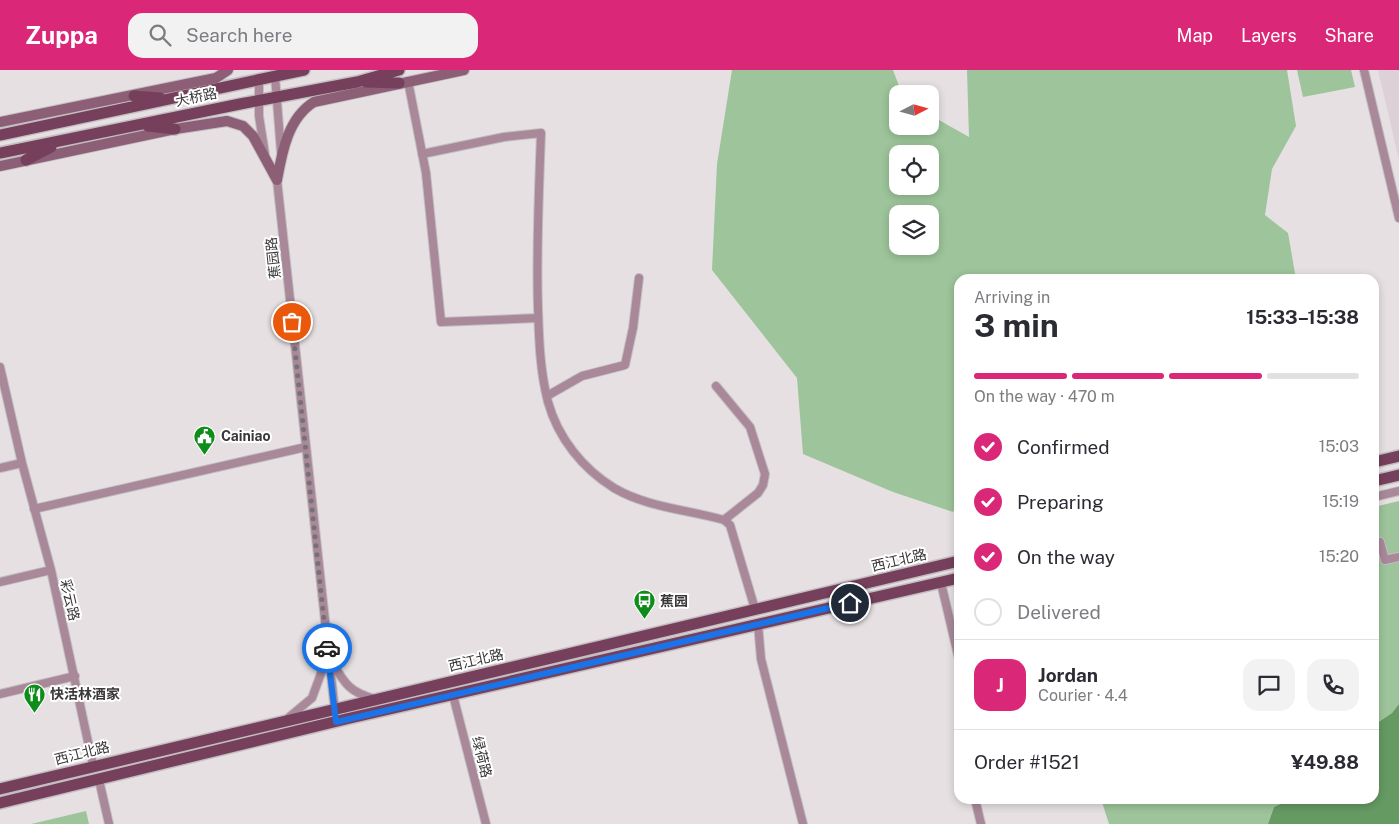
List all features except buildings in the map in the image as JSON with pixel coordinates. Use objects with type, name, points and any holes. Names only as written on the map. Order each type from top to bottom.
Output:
[{"type":"main road","name":"大桥路","points":[[0,135],[141,107],[164,98],[259,74],[304,70]]},
{"type":"main road","name":"大桥路","points":[[0,153],[357,82],[399,70]]},
{"type":"main road","points":[[357,82],[403,82]]},
{"type":"main road","points":[[134,96],[164,98]]},
{"type":"main road","points":[[139,125],[175,129]]},
{"type":"main road","points":[[26,160],[62,141]]},
{"type":"main road","points":[[1379,461],[1399,456]]},
{"type":"main road","points":[[1379,480],[1399,475]]},
{"type":"main road","name":"西江北路","points":[[0,789],[954,562]]},
{"type":"main road","points":[[0,804],[399,707],[954,579]]},
{"type":"main road","points":[[397,694],[399,707]]},
{"type":"main road","points":[[242,730],[246,744]]},
{"type":"street","points":[[0,122],[216,78],[228,70]]},
{"type":"street","points":[[277,180],[282,154],[298,116],[314,102],[464,70]]},
{"type":"street","points":[[1364,70],[1399,218]]},
{"type":"street","points":[[275,73],[282,154]]},
{"type":"street","points":[[259,74],[259,116],[267,163]]},
{"type":"street","points":[[403,82],[422,154],[441,322],[538,318]]},
{"type":"street","points":[[0,166],[175,129],[227,121],[244,126],[253,136],[277,180]]},
{"type":"street","points":[[422,154],[504,137],[541,133],[536,252],[541,372],[547,396],[566,442],[586,466],[615,488],[645,501],[724,520],[730,525],[755,608]]},
{"type":"street","name":"蕉园路","points":[[277,180],[336,722]]},
{"type":"street","points":[[547,396],[582,376],[625,365],[633,328],[639,278]]},
{"type":"street","name":"彩云路","points":[[0,367],[22,463],[51,570],[93,766]]},
{"type":"street","points":[[716,386],[750,427],[765,474],[764,485],[758,493],[724,520]]},
{"type":"street","points":[[34,510],[306,447]]},
{"type":"street","points":[[0,468],[22,463]]},
{"type":"street","points":[[1379,496],[1399,491]]},
{"type":"street","points":[[1379,542],[1385,560],[1399,557]]},
{"type":"street","points":[[0,582],[51,570]]},
{"type":"street","points":[[941,582],[954,638]]},
{"type":"street","points":[[758,624],[761,659],[803,824]]},
{"type":"street","points":[[328,655],[350,689],[376,699]]},
{"type":"street","points":[[286,720],[312,698],[328,655]]},
{"type":"street","points":[[0,694],[75,676]]},
{"type":"street","name":"绿荷路","points":[[454,695],[486,824]]},
{"type":"street","points":[[99,780],[110,824]]},
{"type":"street","points":[[976,804],[981,824]]},
{"type":"shaded area","points":[[732,70],[893,70],[899,85],[889,85],[889,135],[939,135],[939,120],[969,137],[967,70],[1287,70],[1296,126],[1272,169],[1265,215],[1288,233],[1295,274],[954,274],[953,512],[893,492],[803,454],[797,378],[712,270],[717,164]]},
{"type":"shaded area","points":[[1297,70],[1351,70],[1355,87],[1303,97]]},
{"type":"shaded area","points":[[1378,70],[1399,70],[1399,160]]},
{"type":"shaded area","points":[[1399,501],[1399,704],[1392,713],[1379,722],[1379,506]]},
{"type":"shaded area","points":[[1399,704],[1399,824],[1268,824],[1274,807],[1280,804],[1379,804],[1379,722],[1392,713]]},
{"type":"shaded area","points":[[1103,804],[1280,804],[1274,807],[1268,824],[1109,824]]},
{"type":"shaded area","points":[[86,811],[89,824],[31,824]]},
{"type":"way so far","points":[[292,322],[327,648]]},
{"type":"place","name":"Cainiao","points":[[205,455]]},
{"type":"place","name":"蕉园","points":[[644,620]]},
{"type":"place","name":"快活林酒家","points":[[34,713]]},
{"type":"route","points":[[327,648],[336,722],[850,603]]}]
